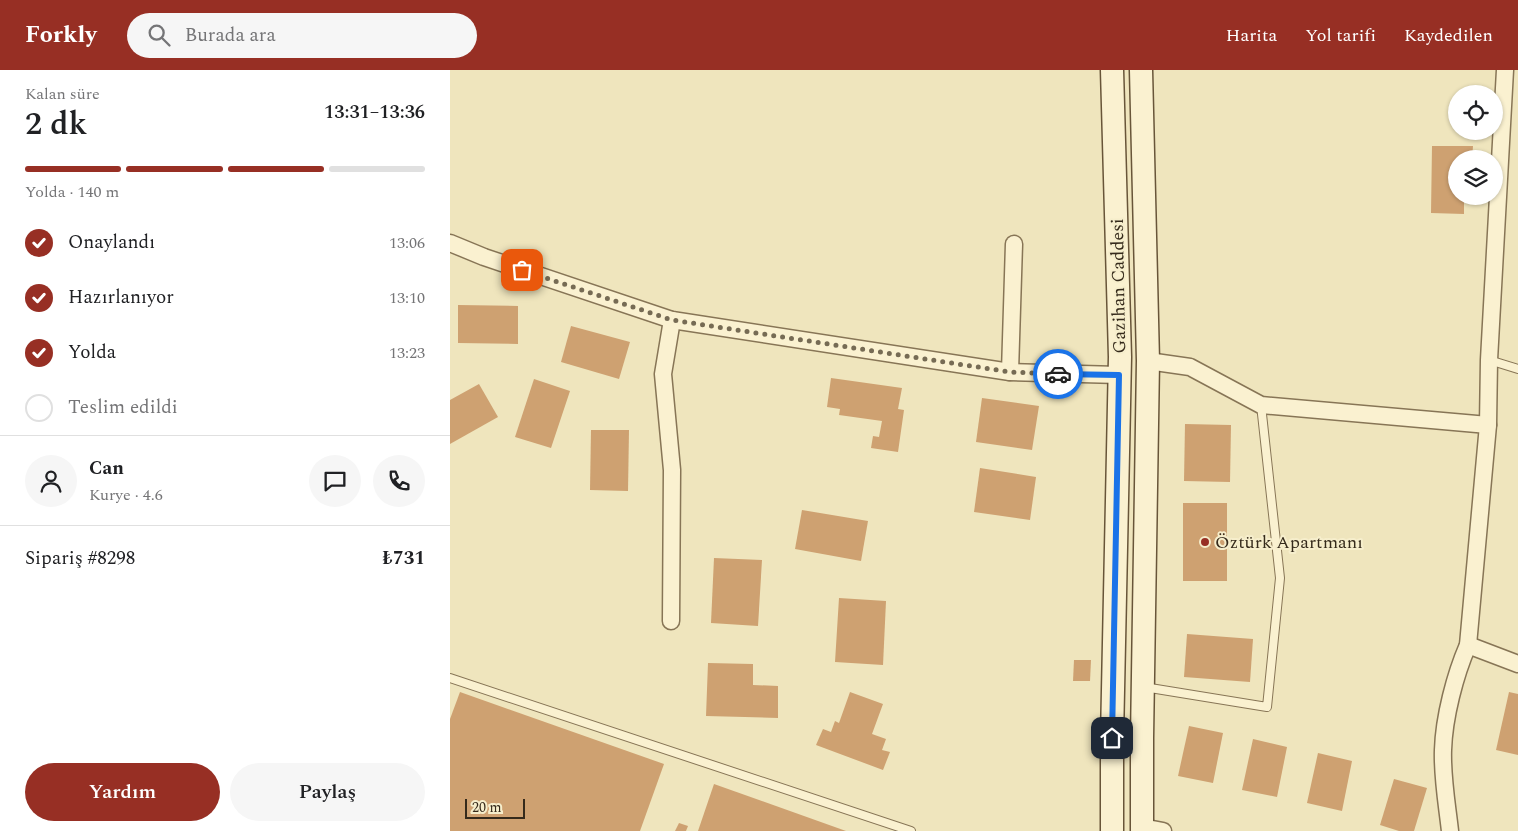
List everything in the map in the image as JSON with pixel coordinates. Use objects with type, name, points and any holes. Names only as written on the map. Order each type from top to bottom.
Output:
[{"type":"main road","name":"Gazihan Caddesi","points":[[1112,70],[1117,219],[1119,375],[1112,831]]},
{"type":"main road","name":"Gazihan Caddesi","points":[[1141,70],[1148,361],[1142,687],[1149,830]]},
{"type":"street","points":[[1450,831],[1443,766],[1444,735],[1457,672],[1468,645],[1488,425],[1489,360],[1505,70]]},
{"type":"street","points":[[450,243],[484,257],[672,320],[1010,372],[1119,375]]},
{"type":"street","points":[[1010,372],[1014,244]]},
{"type":"street","points":[[671,621],[672,470],[663,374],[672,320]]},
{"type":"street","points":[[1148,361],[1190,367],[1261,405],[1488,425]]},
{"type":"street","points":[[1468,645],[1518,664]]},
{"type":"lane","points":[[1489,360],[1518,369]]},
{"type":"lane","points":[[1142,687],[1267,707],[1280,578],[1261,405]]},
{"type":"lane","points":[[450,678],[910,831]]},
{"type":"building","points":[[1432,146],[1473,146],[1473,150],[1448,150],[1448,205],[1464,205],[1464,214],[1431,213]]},
{"type":"building","points":[[458,305],[518,306],[518,344],[458,343]]},
{"type":"building","points":[[571,326],[630,342],[619,379],[561,362]]},
{"type":"building","points":[[831,378],[902,388],[898,409],[904,410],[898,452],[871,448],[873,436],[879,437],[882,421],[839,415],[840,409],[827,407]]},
{"type":"building","points":[[534,379],[570,391],[551,448],[515,437]]},
{"type":"building","points":[[479,384],[498,417],[450,444],[450,400]]},
{"type":"building","points":[[982,398],[1039,406],[1032,450],[976,442]]},
{"type":"building","points":[[1185,424],[1231,425],[1230,482],[1184,481]]},
{"type":"building","points":[[591,430],[629,430],[628,491],[590,490]]},
{"type":"building","points":[[980,468],[1036,477],[1030,520],[974,512]]},
{"type":"building","name":"Öztürk Apartmanı","points":[[1183,503],[1227,503],[1227,581],[1183,581]]},
{"type":"building","points":[[802,510],[868,521],[861,561],[795,549]]},
{"type":"building","points":[[714,558],[762,560],[758,626],[711,623]]},
{"type":"building","points":[[839,598],[886,601],[883,665],[835,662]]},
{"type":"building","points":[[1187,634],[1253,639],[1250,682],[1184,677]]},
{"type":"building","points":[[1074,660],[1091,660],[1090,681],[1073,681]]},
{"type":"building","points":[[708,663],[753,664],[753,685],[778,686],[778,718],[706,716]]},
{"type":"building","points":[[460,692],[664,764],[640,831],[450,831],[450,719]]},
{"type":"building","points":[[850,692],[883,704],[872,734],[886,739],[882,750],[890,752],[883,770],[816,745],[823,729],[831,732],[835,721],[839,723]]},
{"type":"building","points":[[1509,692],[1518,694],[1518,755],[1496,750]]},
{"type":"building","points":[[1189,726],[1223,733],[1213,783],[1178,776]]},
{"type":"building","points":[[1253,739],[1287,747],[1277,797],[1242,790]]},
{"type":"building","points":[[1318,753],[1352,761],[1342,811],[1307,803]]},
{"type":"building","points":[[1394,779],[1427,788],[1414,831],[1399,831],[1380,825]]},
{"type":"building","points":[[714,784],[846,831],[698,831]]},
{"type":"building","points":[[679,823],[688,826],[686,831],[675,831]]},
{"type":"way so far","points":[[522,270],[672,320],[1010,372],[1058,374]]},
{"type":"place","name":"Öztürk Apartmanı","points":[[1205,542]]},
{"type":"route","points":[[1058,374],[1119,375],[1112,738]]}]
